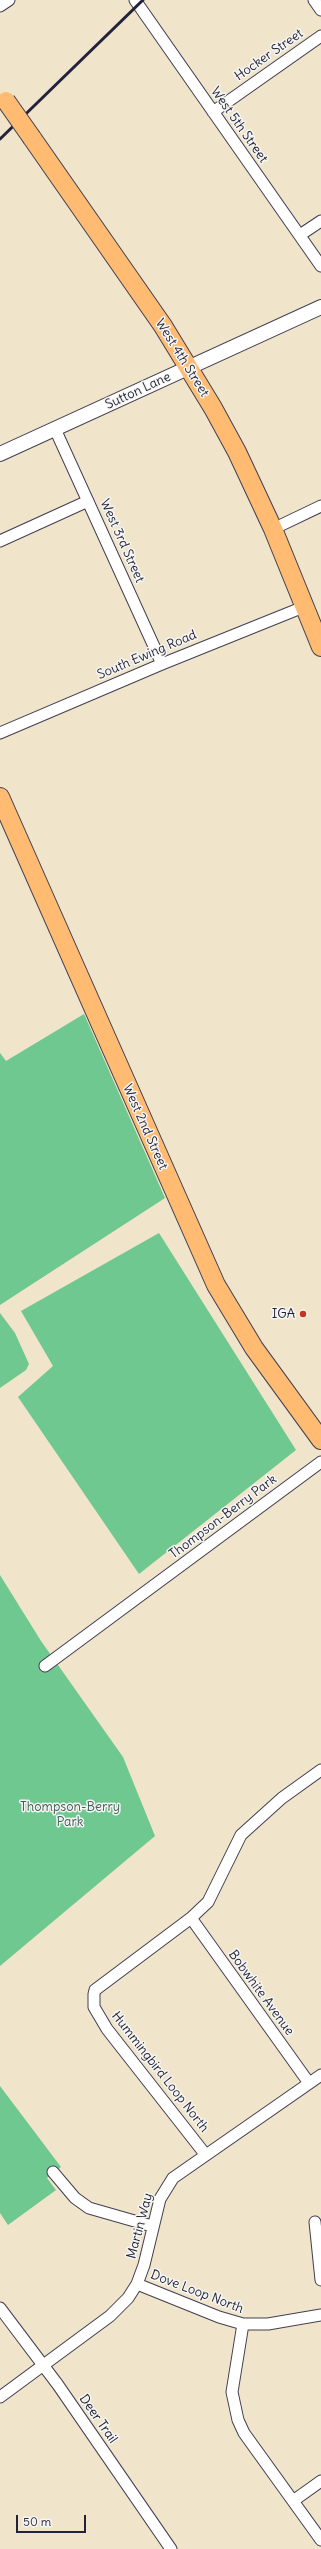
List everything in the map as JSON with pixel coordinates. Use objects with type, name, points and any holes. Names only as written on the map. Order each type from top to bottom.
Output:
[{"type":"main road","name":"West 4th Street","points":[[3,96],[124,268],[189,368],[237,452],[274,529],[319,637]]},
{"type":"main road","name":"West 2nd Street","points":[[0,797],[216,1285],[254,1348],[321,1440]]},
{"type":"street","points":[[0,6],[9,0]]},
{"type":"street","name":"West 5th Street","points":[[135,0],[321,266]]},
{"type":"street","points":[[314,0],[321,10]]},
{"type":"street","name":"Hocker Street","points":[[213,112],[321,36]]},
{"type":"street","points":[[300,235],[321,221]]},
{"type":"street","name":"Sutton Lane","points":[[0,454],[320,309]]},
{"type":"street","name":"West 3rd Street","points":[[55,429],[162,664]]},
{"type":"street","points":[[0,541],[88,501]]},
{"type":"street","points":[[274,529],[321,506]]},
{"type":"street","name":"South Ewing Road","points":[[0,734],[162,664],[306,606]]},
{"type":"street","name":"Thompson-Berry Park","points":[[45,1666],[321,1462]]},
{"type":"street","points":[[190,1918],[214,1892],[234,1845],[241,1835],[282,1798],[321,1770]]},
{"type":"street","name":"Hummingbird Loop North","points":[[190,1918],[95,1990],[94,2007],[107,2029],[205,2154]]},
{"type":"street","name":"Bobwhite Avenue","points":[[190,1918],[309,2083]]},
{"type":"street","name":"Martin Way","points":[[0,2397],[110,2316],[128,2298],[137,2284],[160,2199],[166,2188],[182,2170],[321,2075]]},
{"type":"street","points":[[53,2172],[75,2198],[89,2208],[152,2226]]},
{"type":"street","points":[[315,2222],[321,2280]]},
{"type":"street","name":"Dove Loop North","points":[[137,2284],[219,2317],[243,2324],[233,2379],[234,2406],[244,2433],[321,2540]]},
{"type":"street","name":"Deer Trail","points":[[0,2308],[43,2366],[166,2547]]},
{"type":"street","points":[[243,2324],[268,2324],[321,2316]]},
{"type":"street","points":[[293,2500],[321,2481]]},
{"type":"green space","points":[[84,1014],[165,1198],[0,1305],[0,1053],[6,1061]]},
{"type":"green space","points":[[159,1233],[296,1450],[139,1574],[18,1397],[53,1366],[21,1311]]},
{"type":"green space","points":[[0,1313],[15,1333],[29,1364],[26,1370],[0,1388]]},
{"type":"green space","name":"Thompson-Berry Park","points":[[0,1575],[41,1641],[123,1757],[155,1836],[0,1966]]},
{"type":"green space","points":[[0,2086],[61,2167],[47,2178],[56,2190],[8,2225],[0,2213]]},
{"type":"railway","points":[[0,139],[143,0]]},
{"type":"place","name":"IGA","points":[[303,1314]]}]
